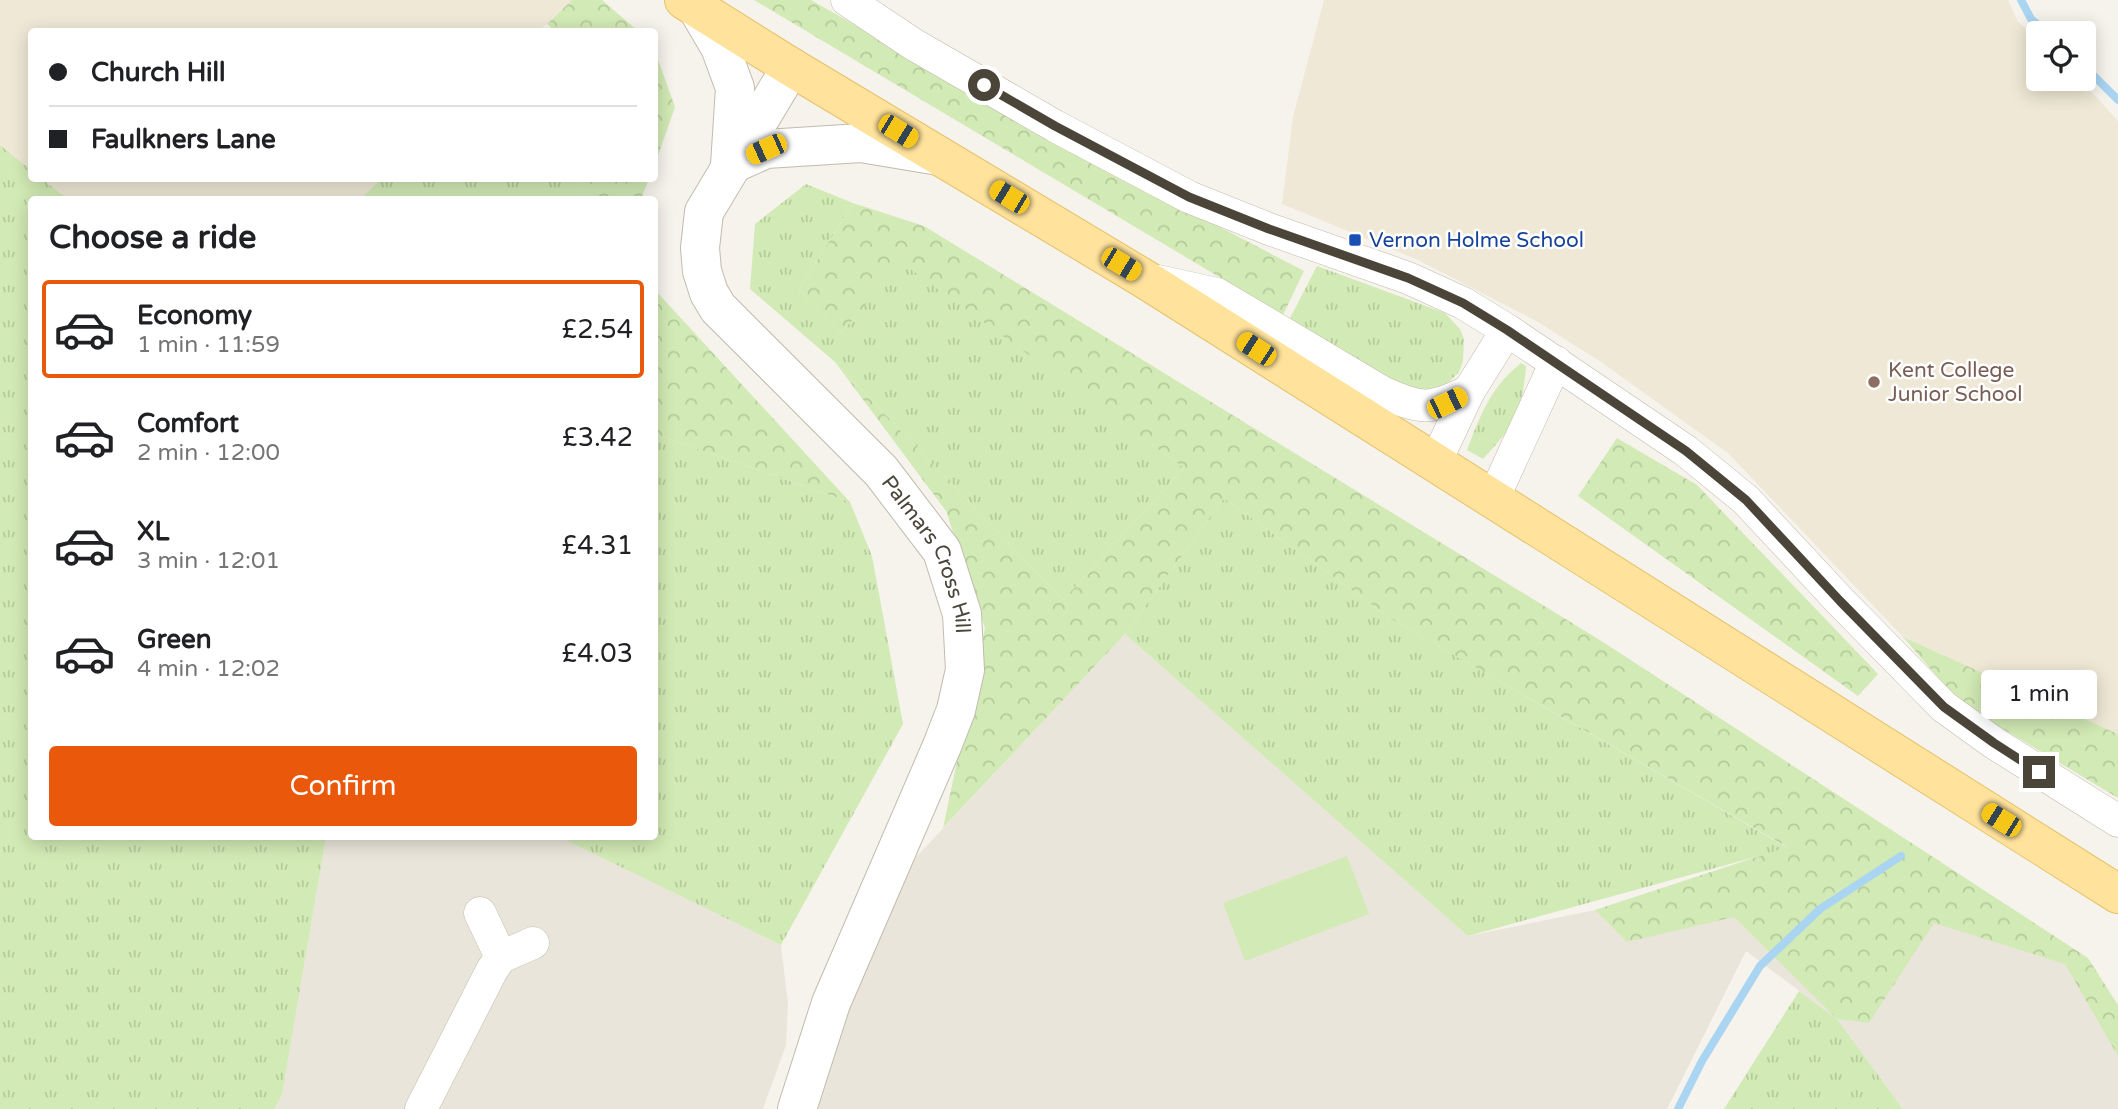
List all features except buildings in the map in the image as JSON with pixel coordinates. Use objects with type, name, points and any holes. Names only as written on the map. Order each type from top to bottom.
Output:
[{"type":"main road","points":[[690,4],[1143,278],[2118,894]]},
{"type":"street","points":[[847,0],[913,44],[1043,120],[1189,197],[1269,229],[1408,278],[1463,303],[1507,330],[1686,451],[1746,500],[1944,707],[1994,743],[2118,821]]},
{"type":"street","points":[[690,4],[720,47],[735,88],[730,165],[766,149],[861,143],[941,157]]},
{"type":"street","name":"Palmars Cross Hill","points":[[791,67],[704,212],[700,248],[702,271],[709,293],[718,308],[737,330],[881,471],[942,551],[962,614],[965,670],[956,710],[942,746],[831,1003],[797,1109]]},
{"type":"street","points":[[1143,278],[1217,295],[1382,392],[1408,404],[1424,407],[1447,403],[1469,391]]},
{"type":"street","points":[[1435,463],[1469,391],[1507,330]]},
{"type":"street","points":[[1493,499],[1556,362]]},
{"type":"street","points":[[480,913],[501,957]]},
{"type":"street","points":[[421,1109],[492,970],[501,957],[533,943]]},
{"type":"shaded area","points":[[0,0],[572,0],[542,28],[28,28],[28,168],[0,145]]},
{"type":"shaded area","name":"Kent College Junior School","points":[[1324,0],[2008,0],[2018,22],[2026,28],[2026,91],[2091,91],[2118,121],[2118,734],[1903,637],[1729,454],[1601,362],[1538,322],[1416,259],[1282,204],[1293,117]]},
{"type":"shaded area","points":[[46,182],[378,182],[363,196],[64,196]]},
{"type":"shaded area","points":[[1125,634],[1468,936],[1885,851],[2085,960],[2118,1005],[2118,1109],[1903,1109],[1837,1019],[1746,951],[1667,1109],[818,1109],[851,994],[906,868]]},
{"type":"shaded area","points":[[325,840],[565,840],[781,945],[788,1004],[786,1045],[763,1109],[274,1109],[282,1095]]},
{"type":"green space","points":[[572,0],[602,0],[635,28],[552,28],[547,24]]},
{"type":"green space","points":[[754,0],[811,0],[1007,116],[1304,271],[1283,315]]},
{"type":"green space","points":[[658,59],[675,107],[658,155]]},
{"type":"green space","points":[[0,145],[28,168],[28,182],[46,182],[64,196],[28,196],[28,840],[325,840],[282,1095],[274,1109],[0,1109]]},
{"type":"green space","points":[[378,182],[584,182],[577,196],[363,196]]},
{"type":"green space","points":[[583,182],[648,182],[642,196],[577,196]]},
{"type":"green space","points":[[806,184],[853,203],[799,290],[841,333],[902,262],[1184,468],[1063,600],[835,362],[750,289],[755,224]]},
{"type":"green space","points":[[853,203],[924,226],[1603,642],[2088,958],[2118,1005],[2118,1056],[2065,964],[1934,923],[1869,1023],[1837,1019],[1734,917],[1627,942],[1595,910],[1787,847],[1390,618],[1224,498],[1125,634],[943,828],[985,628],[946,511],[835,362],[1063,600],[1184,468],[902,263],[841,333],[799,290]]},
{"type":"green space","points":[[1317,266],[1445,313],[1460,329],[1464,339],[1463,361],[1459,372],[1442,389],[1407,392],[1288,322]]},
{"type":"green space","points":[[658,293],[850,502],[658,435]]},
{"type":"green space","points":[[1521,363],[1526,366],[1519,407],[1510,427],[1483,459],[1467,450],[1472,437],[1494,392]]},
{"type":"green space","points":[[658,435],[850,502],[872,556],[903,724],[781,945],[565,840],[658,840]]},
{"type":"green space","points":[[1617,438],[1697,485],[1878,674],[1858,696],[1578,496]]},
{"type":"green space","points":[[1224,498],[1390,618],[1788,848],[1468,936],[1125,634]]},
{"type":"green space","points":[[1903,637],[2118,734],[2118,798],[1960,703]]},
{"type":"green space","points":[[1347,856],[1369,914],[1245,961],[1223,903]]},
{"type":"green space","points":[[1799,991],[1837,1019],[1903,1109],[1724,1109]]},
{"type":"waterway","points":[[2021,0],[2033,21]]},
{"type":"waterway","points":[[2096,78],[2118,100]]},
{"type":"waterway","points":[[1678,1109],[1702,1061],[1760,966],[1820,909],[1901,856]]},
{"type":"place","name":"Vernon Holme School","points":[[1355,240]]},
{"type":"place","name":"Kent College Junior School","points":[[1874,382]]},
{"type":"route","points":[[984,85],[1189,197],[1269,229],[1408,278],[1463,303],[1507,330],[1686,451],[1746,500],[1944,707],[2039,772]]}]
